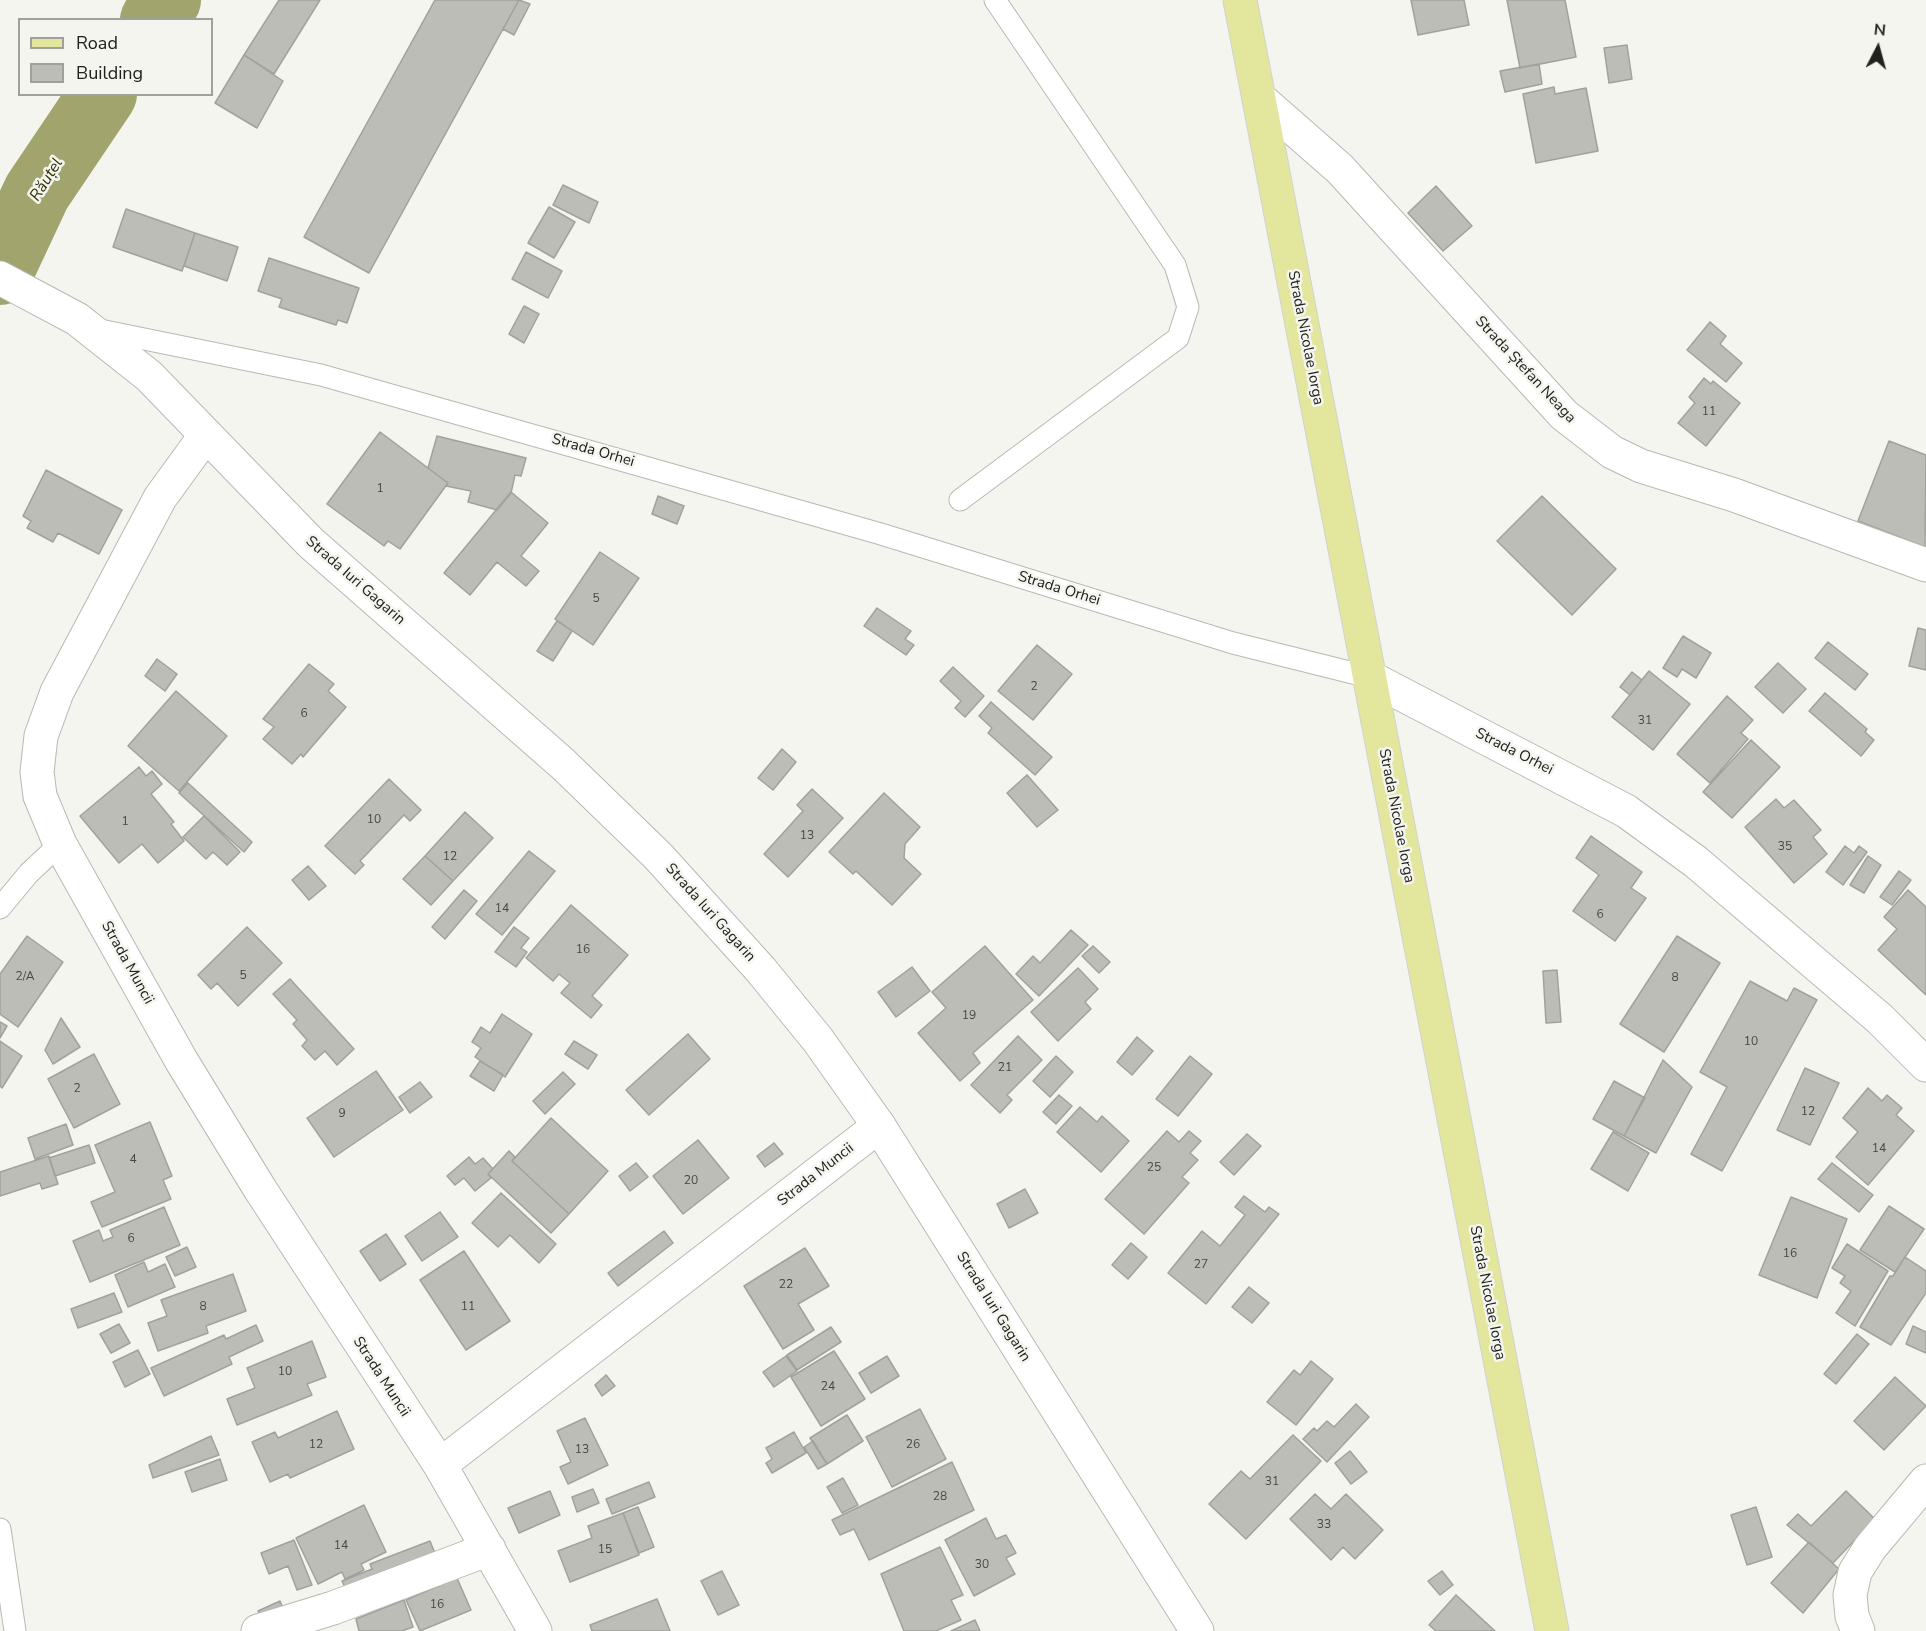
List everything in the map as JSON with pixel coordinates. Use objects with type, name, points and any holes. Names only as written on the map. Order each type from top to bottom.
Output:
[{"type":"main road","name":"Strada Nicolae Iorga","points":[[1240,0],[1552,1631]]},
{"type":"street","name":"Strada Ștefan Neaga","points":[[1259,98],[1340,169],[1564,415],[1611,452],[1641,466],[1734,495],[1926,565]]},
{"type":"street","name":"Strada Iuri Gagarin","points":[[0,278],[83,323],[149,376],[311,543],[563,764],[658,856],[762,970],[818,1041],[879,1126],[1197,1631]]},
{"type":"street","name":"Strada Muncii","points":[[205,436],[160,498],[45,719],[37,772],[40,796],[60,844],[181,1060],[229,1139],[440,1465],[535,1631]]},
{"type":"street","name":"Strada Orhei","points":[[1369,677],[1626,811],[1696,862],[1880,1019],[1926,1065]]},
{"type":"street","name":"Strada Muncii","points":[[440,1465],[879,1126]]},
{"type":"street","points":[[1858,1631],[1852,1616],[1850,1596],[1855,1572],[1870,1548],[1926,1481]]},
{"type":"street","points":[[258,1631],[333,1608],[489,1549]]},
{"type":"lane","points":[[960,500],[1178,338],[1188,307],[1175,265],[995,0]]},
{"type":"lane","name":"Strada Orhei","points":[[83,323],[321,375],[881,534],[1233,643],[1369,677]]},
{"type":"lane","points":[[0,908],[29,873],[60,844]]},
{"type":"lane","points":[[0,1529],[15,1631]]},
{"type":"building","points":[[279,0],[320,0],[274,74],[244,55]]},
{"type":"building","points":[[435,0],[519,0],[369,273],[304,237]]},
{"type":"building","points":[[519,0],[530,4],[514,35],[503,29]]},
{"type":"building","points":[[1411,0],[1464,0],[1469,25],[1418,35]]},
{"type":"building","points":[[1507,0],[1565,0],[1576,57],[1520,68]]},
{"type":"building","points":[[1627,45],[1632,79],[1609,83],[1604,48]]},
{"type":"building","points":[[244,55],[283,81],[257,128],[215,103]]},
{"type":"building","points":[[1539,64],[1542,84],[1505,92],[1500,71]]},
{"type":"building","points":[[1554,87],[1555,94],[1586,88],[1598,151],[1536,163],[1523,94]]},
{"type":"building","points":[[563,185],[598,202],[589,223],[553,205]]},
{"type":"building","points":[[1436,186],[1472,226],[1443,251],[1408,213]]},
{"type":"building","points":[[549,207],[575,222],[554,258],[528,243]]},
{"type":"building","points":[[126,209],[195,233],[182,271],[113,247]]},
{"type":"building","points":[[195,233],[238,247],[227,281],[184,266]]},
{"type":"building","points":[[526,252],[562,271],[548,298],[512,279]]},
{"type":"building","points":[[269,258],[359,288],[347,323],[338,320],[336,325],[279,307],[282,299],[258,291]]},
{"type":"building","points":[[524,306],[539,314],[524,343],[509,334]]},
{"type":"building","points":[[1710,322],[1726,336],[1720,344],[1742,363],[1726,382],[1687,350]]},
{"type":"building","points":[[1704,378],[1711,384],[1713,381],[1740,403],[1706,446],[1678,423],[1695,403],[1689,397]]},
{"type":"building","points":[[380,432],[448,483],[400,549],[388,541],[384,546],[327,504]]},
{"type":"building","points":[[437,436],[526,458],[521,476],[515,475],[511,493],[497,510],[468,502],[471,491],[446,486],[448,483],[428,468]]},
{"type":"building","points":[[1889,441],[1926,455],[1925,547],[1858,521]]},
{"type":"building","points":[[46,470],[122,510],[99,554],[58,533],[53,542],[27,528],[31,521],[23,516]]},
{"type":"building","points":[[511,492],[548,523],[521,556],[539,571],[526,586],[497,562],[470,595],[444,573]]},
{"type":"building","points":[[658,496],[684,506],[677,524],[652,514]]},
{"type":"building","points":[[1542,496],[1616,569],[1572,615],[1497,541]]},
{"type":"building","points":[[600,552],[639,578],[593,645],[555,619]]},
{"type":"building","points":[[877,608],[911,631],[905,639],[914,645],[906,655],[864,626]]},
{"type":"building","points":[[557,621],[572,631],[553,661],[537,651]]},
{"type":"building","points":[[1918,628],[1926,630],[1926,670],[1909,666]]},
{"type":"building","points":[[1683,636],[1711,653],[1696,678],[1682,669],[1677,677],[1663,668]]},
{"type":"building","points":[[1828,642],[1868,674],[1855,690],[1815,658]]},
{"type":"building","points":[[1037,645],[1072,674],[1033,720],[998,691]]},
{"type":"building","points":[[157,659],[177,674],[165,691],[145,676]]},
{"type":"building","points":[[1778,663],[1806,689],[1783,713],[1755,687]]},
{"type":"building","points":[[309,664],[334,684],[328,691],[346,707],[303,757],[301,754],[292,764],[263,739],[274,727],[263,719]]},
{"type":"building","points":[[953,667],[984,696],[965,717],[955,708],[961,701],[940,681]]},
{"type":"building","points":[[1649,671],[1690,704],[1653,750],[1612,717]]},
{"type":"building","points":[[1632,672],[1642,680],[1630,695],[1620,687]]},
{"type":"building","points":[[176,691],[227,736],[179,791],[128,746]]},
{"type":"building","points":[[1825,693],[1867,729],[1865,732],[1874,740],[1861,756],[1809,711]]},
{"type":"building","points":[[1727,696],[1753,720],[1741,733],[1748,739],[1710,783],[1677,754]]},
{"type":"building","points":[[991,702],[1052,757],[1035,775],[988,733],[992,728],[979,716]]},
{"type":"building","points":[[1751,740],[1780,767],[1732,818],[1703,792]]},
{"type":"building","points":[[782,749],[796,762],[773,790],[758,778]]},
{"type":"building","points":[[139,767],[146,776],[152,771],[162,784],[151,794],[174,822],[171,824],[184,841],[158,863],[142,844],[119,863],[80,816]]},
{"type":"building","points":[[1027,775],[1058,810],[1037,827],[1007,793]]},
{"type":"building","points":[[389,779],[421,810],[410,821],[404,815],[360,861],[364,865],[355,874],[325,846]]},
{"type":"building","points":[[188,783],[252,842],[244,852],[179,793]]},
{"type":"building","points":[[812,789],[843,818],[788,877],[764,854],[803,811],[797,805]]},
{"type":"building","points":[[884,793],[920,827],[905,844],[904,858],[921,874],[892,905],[856,871],[853,874],[829,852]]},
{"type":"building","points":[[1776,799],[1784,808],[1794,800],[1821,830],[1813,837],[1827,854],[1794,883],[1745,827]]},
{"type":"building","points":[[465,812],[493,838],[453,881],[425,856]]},
{"type":"building","points":[[204,816],[240,852],[227,865],[213,852],[206,859],[183,837]]},
{"type":"building","points":[[1591,836],[1642,872],[1631,888],[1646,898],[1615,941],[1573,911],[1599,875],[1576,858]]},
{"type":"building","points":[[1845,846],[1854,853],[1859,846],[1867,852],[1843,885],[1826,872]]},
{"type":"building","points":[[529,851],[555,871],[502,935],[476,914]]},
{"type":"building","points":[[425,856],[453,881],[431,905],[403,879]]},
{"type":"building","points":[[1868,856],[1881,865],[1864,893],[1850,885]]},
{"type":"building","points":[[308,866],[326,886],[309,900],[292,880]]},
{"type":"building","points":[[1899,871],[1911,880],[1892,905],[1880,897]]},
{"type":"building","points":[[464,890],[477,901],[445,939],[432,927]]},
{"type":"building","points":[[1908,890],[1926,907],[1926,995],[1878,950],[1897,929],[1884,917]]},
{"type":"building","points":[[571,905],[628,955],[592,996],[602,1005],[591,1018],[561,993],[570,983],[559,974],[553,981],[526,958]]},
{"type":"building","points":[[247,927],[282,963],[238,1006],[217,983],[211,989],[198,975]]},
{"type":"building","points":[[514,927],[529,938],[521,948],[527,952],[516,967],[495,952]]},
{"type":"building","points":[[1071,930],[1088,945],[1039,996],[1016,974],[1033,956],[1040,963]]},
{"type":"building","points":[[27,936],[63,962],[18,1027],[0,1014],[0,974]]},
{"type":"building","points":[[1677,936],[1720,963],[1664,1052],[1620,1024]]},
{"type":"building","points":[[985,946],[1033,1000],[973,1053],[980,1063],[960,1081],[918,1033],[946,1008],[932,992]]},
{"type":"building","points":[[1093,946],[1110,962],[1099,973],[1082,956]]},
{"type":"building","points":[[912,967],[930,991],[896,1017],[878,992]]},
{"type":"building","points":[[1078,968],[1098,989],[1085,1002],[1091,1009],[1058,1041],[1031,1012]]},
{"type":"building","points":[[1557,970],[1561,1022],[1546,1023],[1543,971]]},
{"type":"building","points":[[290,979],[354,1049],[337,1065],[325,1051],[315,1060],[302,1046],[307,1040],[293,1024],[297,1020],[273,994]]},
{"type":"building","points":[[1750,981],[1787,1001],[1794,988],[1817,1000],[1722,1171],[1691,1154],[1727,1087],[1700,1072]]},
{"type":"building","points":[[502,1014],[532,1034],[505,1077],[475,1057],[481,1048],[472,1042],[481,1027],[490,1033]]},
{"type":"building","points":[[61,1018],[80,1047],[53,1064],[45,1050]]},
{"type":"building","points":[[0,1022],[7,1026],[0,1038]]},
{"type":"building","points":[[688,1034],[710,1059],[649,1115],[626,1090]]},
{"type":"building","points":[[1018,1036],[1042,1060],[1007,1095],[1012,1100],[1000,1113],[971,1085]]},
{"type":"building","points":[[1137,1037],[1153,1051],[1132,1075],[1117,1062]]},
{"type":"building","points":[[0,1041],[22,1056],[2,1088],[0,1086]]},
{"type":"building","points":[[574,1041],[597,1055],[588,1069],[565,1054]]},
{"type":"building","points":[[94,1054],[120,1104],[74,1128],[48,1079]]},
{"type":"building","points":[[1056,1056],[1073,1072],[1050,1097],[1033,1081]]},
{"type":"building","points":[[1190,1056],[1212,1074],[1178,1116],[1156,1099]]},
{"type":"building","points":[[1663,1060],[1692,1087],[1656,1153],[1624,1136]]},
{"type":"building","points":[[480,1061],[503,1075],[494,1091],[470,1076]]},
{"type":"building","points":[[1805,1068],[1839,1083],[1810,1145],[1777,1130]]},
{"type":"building","points":[[376,1071],[403,1110],[334,1157],[307,1118]]},
{"type":"building","points":[[563,1072],[575,1084],[545,1114],[533,1101]]},
{"type":"building","points":[[1614,1081],[1645,1098],[1624,1136],[1593,1119]]},
{"type":"building","points":[[420,1082],[432,1097],[410,1113],[399,1097]]},
{"type":"building","points":[[1868,1088],[1882,1101],[1887,1095],[1902,1108],[1896,1115],[1914,1131],[1868,1185],[1836,1157],[1858,1132],[1843,1118]]},
{"type":"building","points":[[1059,1095],[1072,1106],[1056,1124],[1043,1112]]},
{"type":"building","points":[[1080,1107],[1097,1122],[1102,1116],[1129,1141],[1101,1172],[1057,1132]]},
{"type":"building","points":[[551,1118],[608,1171],[569,1214],[512,1161]]},
{"type":"building","points":[[150,1122],[172,1176],[163,1180],[171,1199],[102,1227],[91,1202],[115,1192],[95,1145]]},
{"type":"building","points":[[66,1124],[73,1145],[35,1159],[28,1138]]},
{"type":"building","points":[[1167,1131],[1179,1142],[1189,1131],[1201,1141],[1190,1153],[1198,1160],[1182,1177],[1189,1183],[1144,1234],[1105,1199]]},
{"type":"building","points":[[1613,1132],[1649,1153],[1628,1191],[1591,1169]]},
{"type":"building","points":[[1247,1134],[1261,1146],[1234,1175],[1220,1162]]},
{"type":"building","points":[[698,1140],[729,1178],[683,1214],[653,1176]]},
{"type":"building","points":[[774,1143],[783,1154],[765,1167],[757,1156]]},
{"type":"building","points":[[89,1145],[95,1163],[55,1176],[49,1158]]},
{"type":"building","points":[[509,1151],[515,1157],[512,1161],[569,1214],[551,1233],[488,1174]]},
{"type":"building","points":[[49,1156],[58,1184],[42,1189],[40,1183],[0,1196],[0,1172]]},
{"type":"building","points":[[469,1157],[475,1164],[483,1158],[493,1169],[488,1174],[491,1178],[475,1191],[464,1178],[455,1185],[447,1176]]},
{"type":"building","points":[[636,1163],[648,1177],[630,1191],[619,1176]]},
{"type":"building","points":[[1832,1163],[1873,1195],[1859,1212],[1818,1179]]},
{"type":"building","points":[[1025,1189],[1038,1213],[1009,1228],[997,1204]]},
{"type":"building","points":[[501,1193],[556,1244],[539,1263],[510,1235],[498,1247],[472,1223]]},
{"type":"building","points":[[1244,1196],[1265,1212],[1269,1207],[1279,1214],[1206,1304],[1168,1273],[1202,1231],[1220,1246],[1245,1215],[1235,1207]]},
{"type":"building","points":[[1791,1197],[1847,1219],[1817,1298],[1759,1275]]},
{"type":"building","points":[[1889,1206],[1924,1229],[1895,1272],[1860,1250]]},
{"type":"building","points":[[164,1207],[180,1245],[90,1282],[73,1241],[99,1230],[103,1241],[113,1237],[110,1230]]},
{"type":"building","points":[[440,1212],[458,1237],[422,1261],[405,1236]]},
{"type":"building","points":[[664,1231],[673,1243],[618,1286],[608,1273]]},
{"type":"building","points":[[386,1234],[406,1264],[380,1281],[360,1251]]},
{"type":"building","points":[[1131,1243],[1147,1257],[1128,1279],[1112,1265]]},
{"type":"building","points":[[1847,1244],[1888,1271],[1855,1326],[1836,1313],[1851,1291],[1840,1283],[1845,1276],[1832,1268]]},
{"type":"building","points":[[187,1247],[196,1267],[175,1276],[166,1257]]},
{"type":"building","points":[[805,1248],[829,1286],[798,1304],[814,1330],[783,1349],[744,1286]]},
{"type":"building","points":[[464,1251],[510,1321],[466,1350],[420,1280]]},
{"type":"building","points":[[1905,1257],[1926,1271],[1926,1293],[1891,1345],[1860,1327],[1890,1276],[1893,1276]]},
{"type":"building","points":[[144,1262],[148,1272],[165,1264],[175,1287],[128,1307],[115,1275]]},
{"type":"building","points":[[233,1274],[246,1311],[206,1326],[208,1333],[158,1351],[148,1323],[167,1316],[161,1300]]},
{"type":"building","points":[[1249,1287],[1269,1303],[1252,1323],[1232,1307]]},
{"type":"building","points":[[114,1293],[122,1312],[78,1328],[71,1309]]},
{"type":"building","points":[[119,1324],[130,1343],[111,1353],[100,1334]]},
{"type":"building","points":[[256,1325],[263,1341],[229,1357],[232,1364],[164,1396],[151,1368],[224,1335],[226,1339]]},
{"type":"building","points":[[1913,1326],[1926,1332],[1926,1353],[1906,1344]]},
{"type":"building","points":[[831,1327],[841,1342],[797,1370],[787,1355]]},
{"type":"building","points":[[1857,1334],[1869,1344],[1836,1384],[1824,1374]]},
{"type":"building","points":[[312,1341],[326,1377],[307,1384],[312,1395],[237,1425],[227,1399],[255,1388],[247,1368]]},
{"type":"building","points":[[138,1350],[150,1374],[125,1387],[113,1362]]},
{"type":"building","points":[[834,1351],[865,1399],[821,1426],[791,1377]]},
{"type":"building","points":[[786,1356],[797,1371],[774,1387],[763,1372]]},
{"type":"building","points":[[887,1356],[899,1376],[871,1393],[859,1373]]},
{"type":"building","points":[[1311,1361],[1333,1379],[1296,1425],[1267,1402],[1294,1370],[1300,1375]]},
{"type":"building","points":[[606,1375],[615,1386],[602,1396],[595,1385]]},
{"type":"building","points":[[1895,1377],[1926,1406],[1884,1450],[1854,1421]]},
{"type":"building","points":[[1356,1404],[1369,1417],[1327,1462],[1303,1439],[1314,1428],[1317,1431],[1327,1421],[1334,1427]]},
{"type":"building","points":[[920,1409],[946,1459],[892,1487],[866,1437]]},
{"type":"building","points":[[337,1411],[354,1449],[290,1478],[288,1474],[270,1482],[252,1442],[275,1432],[278,1438]]},
{"type":"building","points":[[847,1415],[863,1441],[827,1464],[810,1438]]},
{"type":"building","points":[[585,1418],[608,1465],[568,1484],[560,1467],[571,1462],[557,1431]]},
{"type":"building","points":[[794,1432],[806,1453],[772,1473],[766,1463],[772,1459],[766,1448]]},
{"type":"building","points":[[1293,1435],[1321,1461],[1246,1539],[1209,1504],[1241,1471],[1250,1479]]},
{"type":"building","points":[[211,1436],[219,1455],[153,1478],[149,1465]]},
{"type":"building","points":[[813,1441],[827,1464],[818,1469],[804,1447]]},
{"type":"building","points":[[1350,1451],[1367,1472],[1351,1484],[1335,1463]]},
{"type":"building","points":[[220,1459],[227,1480],[192,1492],[185,1472]]},
{"type":"building","points":[[952,1462],[974,1510],[869,1560],[854,1529],[840,1535],[832,1520]]},
{"type":"building","points":[[843,1478],[858,1505],[842,1513],[827,1487]]},
{"type":"building","points":[[649,1482],[655,1497],[612,1514],[606,1499]]},
{"type":"building","points":[[593,1489],[599,1503],[577,1512],[572,1497]]},
{"type":"building","points":[[550,1491],[560,1515],[519,1533],[508,1508]]},
{"type":"building","points":[[1846,1491],[1875,1519],[1833,1563],[1787,1525],[1798,1514],[1811,1526]]},
{"type":"building","points":[[1315,1494],[1331,1509],[1346,1494],[1383,1530],[1355,1559],[1343,1547],[1331,1560],[1290,1519]]},
{"type":"building","points":[[364,1505],[386,1552],[361,1564],[364,1570],[345,1579],[342,1572],[318,1584],[296,1538]]},
{"type":"building","points":[[638,1507],[654,1547],[639,1553],[623,1513]]},
{"type":"building","points":[[1756,1507],[1772,1557],[1747,1565],[1731,1515]]},
{"type":"building","points":[[623,1513],[639,1555],[570,1582],[558,1551],[592,1538],[588,1526]]},
{"type":"building","points":[[986,1518],[996,1539],[1006,1535],[1016,1553],[1006,1558],[1015,1574],[974,1596],[945,1540]]},
{"type":"building","points":[[294,1540],[312,1585],[297,1590],[288,1566],[269,1574],[261,1553]]},
{"type":"building","points":[[430,1541],[438,1561],[349,1596],[342,1581],[372,1569],[370,1564]]},
{"type":"building","points":[[1809,1542],[1839,1569],[1803,1613],[1771,1583]]},
{"type":"building","points":[[940,1547],[963,1595],[951,1600],[961,1620],[936,1631],[904,1631],[881,1574]]},
{"type":"building","points":[[722,1571],[739,1605],[718,1615],[701,1581]]},
{"type":"building","points":[[1442,1571],[1453,1585],[1440,1595],[1428,1581]]},
{"type":"building","points":[[457,1578],[471,1610],[420,1631],[406,1600]]},
{"type":"building","points":[[1456,1595],[1495,1631],[1436,1631],[1429,1625]]},
{"type":"building","points":[[657,1599],[670,1631],[592,1631],[590,1625]]},
{"type":"building","points":[[404,1600],[413,1627],[402,1631],[359,1631],[356,1619]]},
{"type":"building","points":[[280,1601],[285,1613],[263,1622],[258,1611]]},
{"type":"building","points":[[975,1620],[980,1631],[951,1631]]},
{"type":"waterway","name":"Răuțel","points":[[155,18],[167,0]]},
{"type":"waterway","name":"Răuțel","points":[[0,271],[37,192],[102,96]]}]
